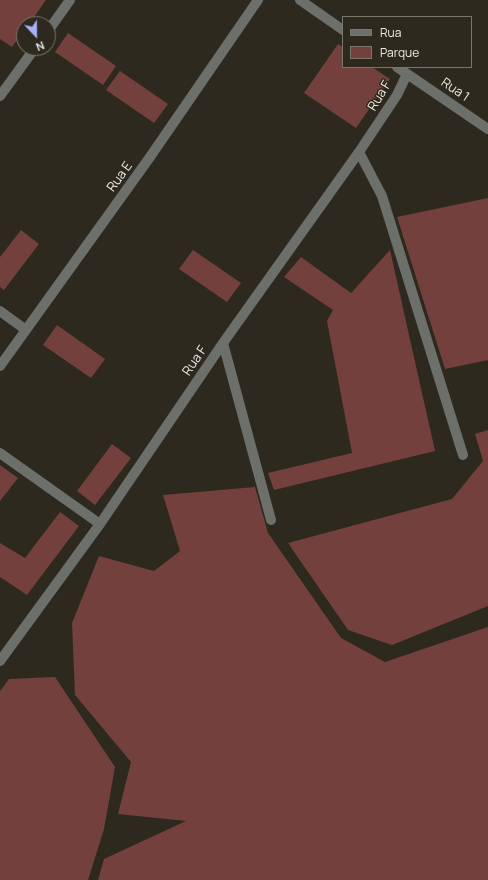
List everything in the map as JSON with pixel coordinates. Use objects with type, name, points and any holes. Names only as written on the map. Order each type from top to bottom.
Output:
[{"type":"street","points":[[56,20],[70,0]]},
{"type":"street","name":"Rua E","points":[[0,366],[150,157],[258,0]]},
{"type":"street","points":[[300,0],[342,29]]},
{"type":"street","points":[[0,96],[29,56]]},
{"type":"street","name":"Rua 1","points":[[398,68],[488,129]]},
{"type":"street","name":"Rua F","points":[[0,661],[100,524],[223,344],[359,152],[397,95],[407,74]]},
{"type":"street","points":[[359,152],[382,196],[464,456]]},
{"type":"street","points":[[0,311],[26,330]]},
{"type":"street","points":[[223,344],[271,520]]},
{"type":"street","points":[[0,453],[100,524]]},
{"type":"green space","points":[[0,0],[46,0],[35,16],[16,16],[16,42],[12,47],[0,39]]},
{"type":"green space","points":[[68,33],[116,66],[103,85],[56,53]]},
{"type":"green space","points":[[338,44],[342,46],[342,68],[374,68],[390,79],[356,128],[304,93]]},
{"type":"green space","points":[[120,71],[168,104],[154,123],[106,90]]},
{"type":"green space","points":[[488,198],[488,360],[445,369],[397,217]]},
{"type":"green space","points":[[21,230],[39,244],[4,290],[0,287],[0,257]]},
{"type":"green space","points":[[193,250],[241,283],[227,302],[179,269]]},
{"type":"green space","points":[[390,250],[435,451],[274,490],[268,473],[352,453],[327,321],[333,310],[284,277],[301,257],[351,293]]},
{"type":"green space","points":[[57,325],[105,359],[91,378],[43,345]]},
{"type":"green space","points":[[488,430],[488,606],[392,645],[348,630],[288,543],[452,499],[483,461],[475,434]]},
{"type":"green space","points":[[112,444],[131,458],[95,505],[77,491]]},
{"type":"green space","points":[[0,465],[18,478],[0,501]]},
{"type":"green space","points":[[255,487],[268,533],[341,638],[385,662],[488,627],[488,880],[98,880],[104,859],[186,821],[118,814],[131,762],[75,695],[72,623],[99,556],[154,571],[180,551],[163,495]]},
{"type":"green space","points":[[60,512],[79,526],[27,595],[0,577],[0,543],[25,558]]},
{"type":"green space","points":[[55,677],[115,767],[104,829],[88,880],[0,880],[0,691],[9,679]]}]
